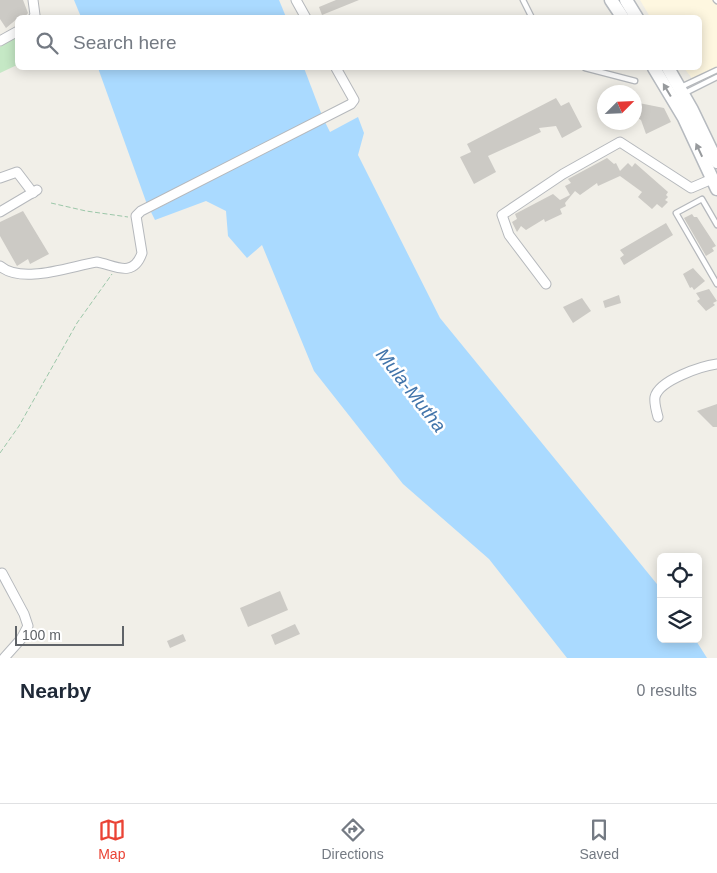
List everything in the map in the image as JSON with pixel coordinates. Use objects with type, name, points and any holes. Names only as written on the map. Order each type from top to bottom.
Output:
[{"type":"main road","points":[[611,0],[621,15]]},
{"type":"main road","points":[[626,0],[635,15]]},
{"type":"main road","points":[[660,70],[715,184]]},
{"type":"main road","points":[[661,70],[682,91],[717,162]]},
{"type":"street","points":[[33,0],[35,15]]},
{"type":"street","points":[[296,0],[304,15]]},
{"type":"street","points":[[0,41],[15,33]]},
{"type":"street","points":[[0,266],[4,270],[18,274],[36,274],[97,262],[107,264],[115,269],[126,269],[140,259],[142,254],[136,216],[146,208],[351,104],[354,100],[352,95],[337,70]]},
{"type":"street","points":[[546,284],[509,234],[502,215],[562,174],[620,142],[691,188],[715,184]]},
{"type":"street","points":[[0,178],[17,172],[35,192],[0,212]]},
{"type":"street","points":[[658,417],[655,396],[659,388],[699,367],[717,364]]},
{"type":"street","points":[[2,573],[24,614],[28,626],[21,639],[4,658]]},
{"type":"lane","points":[[523,0],[530,15]]},
{"type":"lane","points":[[594,70],[635,81]]},
{"type":"lane","points":[[682,91],[717,70]]},
{"type":"lane","points":[[682,91],[717,77]]},
{"type":"lane","points":[[717,225],[702,199],[676,214],[717,284]]},
{"type":"path","points":[[51,203],[92,212],[136,216]]},
{"type":"path","points":[[0,453],[19,426],[77,322],[115,269]]},
{"type":"shaded area","points":[[640,0],[717,0],[717,72],[694,81],[686,70],[702,70],[702,15],[649,15]]},
{"type":"green space","points":[[15,35],[15,66],[0,73],[0,47]]},
{"type":"water","points":[[74,0],[279,0],[285,15],[80,15]]},
{"type":"water","points":[[99,70],[305,70],[323,118],[148,207]]},
{"type":"water","name":"Mula-Mutha","points":[[358,117],[364,133],[358,155],[440,318],[657,584],[657,643],[698,643],[707,658],[567,658],[489,559],[403,484],[314,371],[262,245],[247,258],[228,236],[226,211],[206,201],[155,220],[151,212],[324,120],[330,132]]},
{"type":"building","points":[[0,0],[23,0],[28,13],[26,15],[15,15],[15,20],[6,28],[0,19]]},
{"type":"building","points":[[336,0],[359,0],[322,15],[319,7]]},
{"type":"building","points":[[556,98],[561,106],[569,102],[582,127],[562,138],[556,126],[539,128],[541,132],[488,156],[496,172],[474,184],[460,157],[471,152],[467,144]]},
{"type":"building","points":[[642,104],[664,108],[671,122],[646,134],[642,123]]},
{"type":"building","points":[[607,158],[614,164],[616,163],[620,171],[628,163],[632,167],[635,163],[668,192],[666,195],[668,197],[665,200],[668,202],[662,208],[657,204],[652,209],[638,197],[642,192],[620,176],[598,186],[597,183],[580,195],[575,191],[565,203],[566,206],[560,209],[562,214],[545,222],[544,219],[526,230],[521,226],[517,232],[512,222],[517,219],[515,214],[553,194],[560,200],[570,195],[565,186],[571,183],[568,179]]},
{"type":"building","points":[[23,211],[49,254],[30,264],[28,259],[17,266],[0,236],[0,222]]},
{"type":"building","points":[[692,214],[694,217],[697,217],[716,246],[712,248],[714,251],[706,256],[684,218]]},
{"type":"building","points":[[666,223],[673,235],[624,265],[620,258],[624,255],[620,250]]},
{"type":"building","points":[[693,268],[705,281],[694,290],[692,287],[690,288],[683,274]]},
{"type":"building","points":[[709,289],[717,301],[713,303],[715,305],[706,311],[697,301],[700,299],[696,293]]},
{"type":"building","points":[[619,295],[621,303],[605,308],[603,301]]},
{"type":"building","points":[[582,298],[591,311],[573,323],[563,307]]},
{"type":"building","points":[[717,404],[717,427],[713,427],[697,411]]},
{"type":"building","points":[[280,591],[288,610],[248,627],[240,608]]},
{"type":"building","points":[[295,624],[300,634],[275,645],[271,635]]},
{"type":"building","points":[[183,634],[186,641],[170,648],[167,641]]}]
